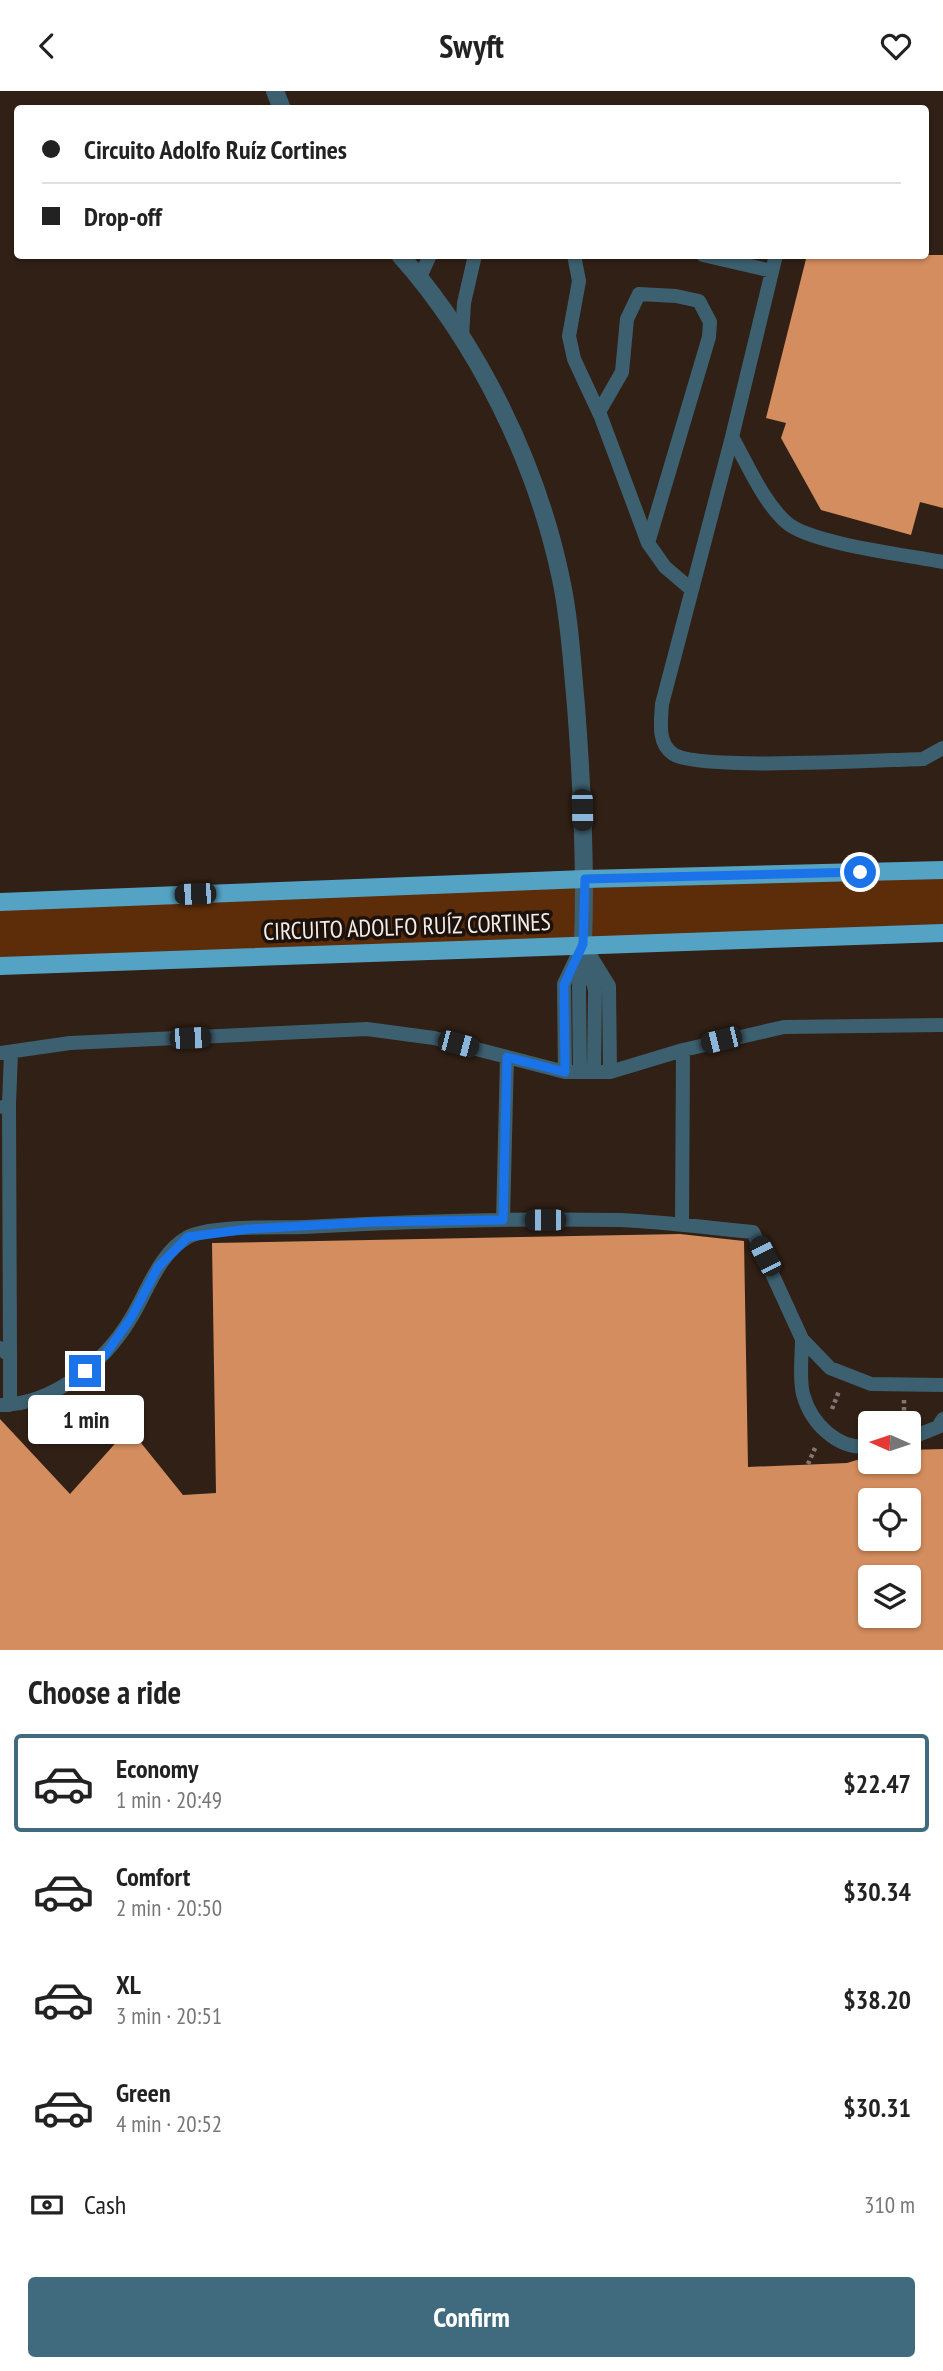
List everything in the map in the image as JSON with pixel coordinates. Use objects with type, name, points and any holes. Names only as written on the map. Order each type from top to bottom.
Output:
[{"type":"main road","name":"CIRCUITO ADOLFO RUÍZ CORTINES","points":[[0,902],[585,879],[943,870]]},
{"type":"main road","name":"CIRCUITO ADOLFO RUÍZ CORTINES","points":[[0,966],[943,933]]},
{"type":"street","points":[[404,259],[420,277],[462,336],[505,414],[547,524],[562,580],[570,635],[582,783],[585,879],[583,944]]},
{"type":"lane","points":[[420,277],[428,259]]},
{"type":"lane","points":[[462,336],[464,303],[474,259]]},
{"type":"lane","points":[[575,259],[579,281],[569,337],[574,359],[599,412],[648,543],[665,567],[692,590]]},
{"type":"lane","points":[[720,259],[772,271]]},
{"type":"lane","points":[[775,259],[732,437],[662,704],[660,726],[663,741],[672,753],[690,761],[726,762],[923,759],[943,748]]},
{"type":"lane","points":[[599,412],[622,372],[627,319],[639,294],[676,296],[699,302],[710,322],[709,337],[648,543]]},
{"type":"lane","points":[[732,437],[768,500],[788,524],[813,535],[943,562]]},
{"type":"lane","points":[[583,944],[609,986],[610,1072]]},
{"type":"lane","points":[[580,1072],[564,985],[583,944]]},
{"type":"lane","points":[[580,1072],[596,990],[583,944]]},
{"type":"lane","points":[[943,1025],[784,1027],[683,1050],[610,1072],[580,1072],[434,1038],[367,1029],[70,1043],[6,1053],[4,1106],[5,1405],[65,1386],[104,1356],[131,1318],[158,1267],[188,1237],[248,1229],[372,1222],[624,1220],[753,1232],[802,1339],[830,1369],[871,1384],[943,1385]]},
{"type":"lane","points":[[682,1226],[683,1050]]},
{"type":"lane","points":[[503,1220],[507,1057]]},
{"type":"lane","points":[[802,1339],[803,1394],[822,1431],[858,1448]]},
{"type":"lane","points":[[921,1434],[938,1427],[943,1419]]},
{"type":"shaded area","points":[[0,91],[943,91],[943,1650],[0,1650]]},
{"type":"shaded area","points":[[943,870],[943,933],[0,965],[0,902]]},
{"type":"building","points":[[929,255],[943,255],[943,508],[920,502],[911,535],[821,510],[781,438],[786,423],[766,418],[806,259],[929,259]]},
{"type":"building","points":[[680,1234],[744,1241],[748,1467],[847,1463],[858,1460],[858,1474],[921,1474],[921,1450],[943,1449],[943,1650],[0,1650],[0,1419],[70,1494],[129,1428],[183,1495],[216,1493],[212,1243]]},
{"type":"route","points":[[85,1371],[104,1356],[131,1318],[158,1267],[188,1237],[216,1231],[372,1222],[503,1220],[507,1057],[565,1072],[564,985],[583,944],[585,879],[860,872]]}]
